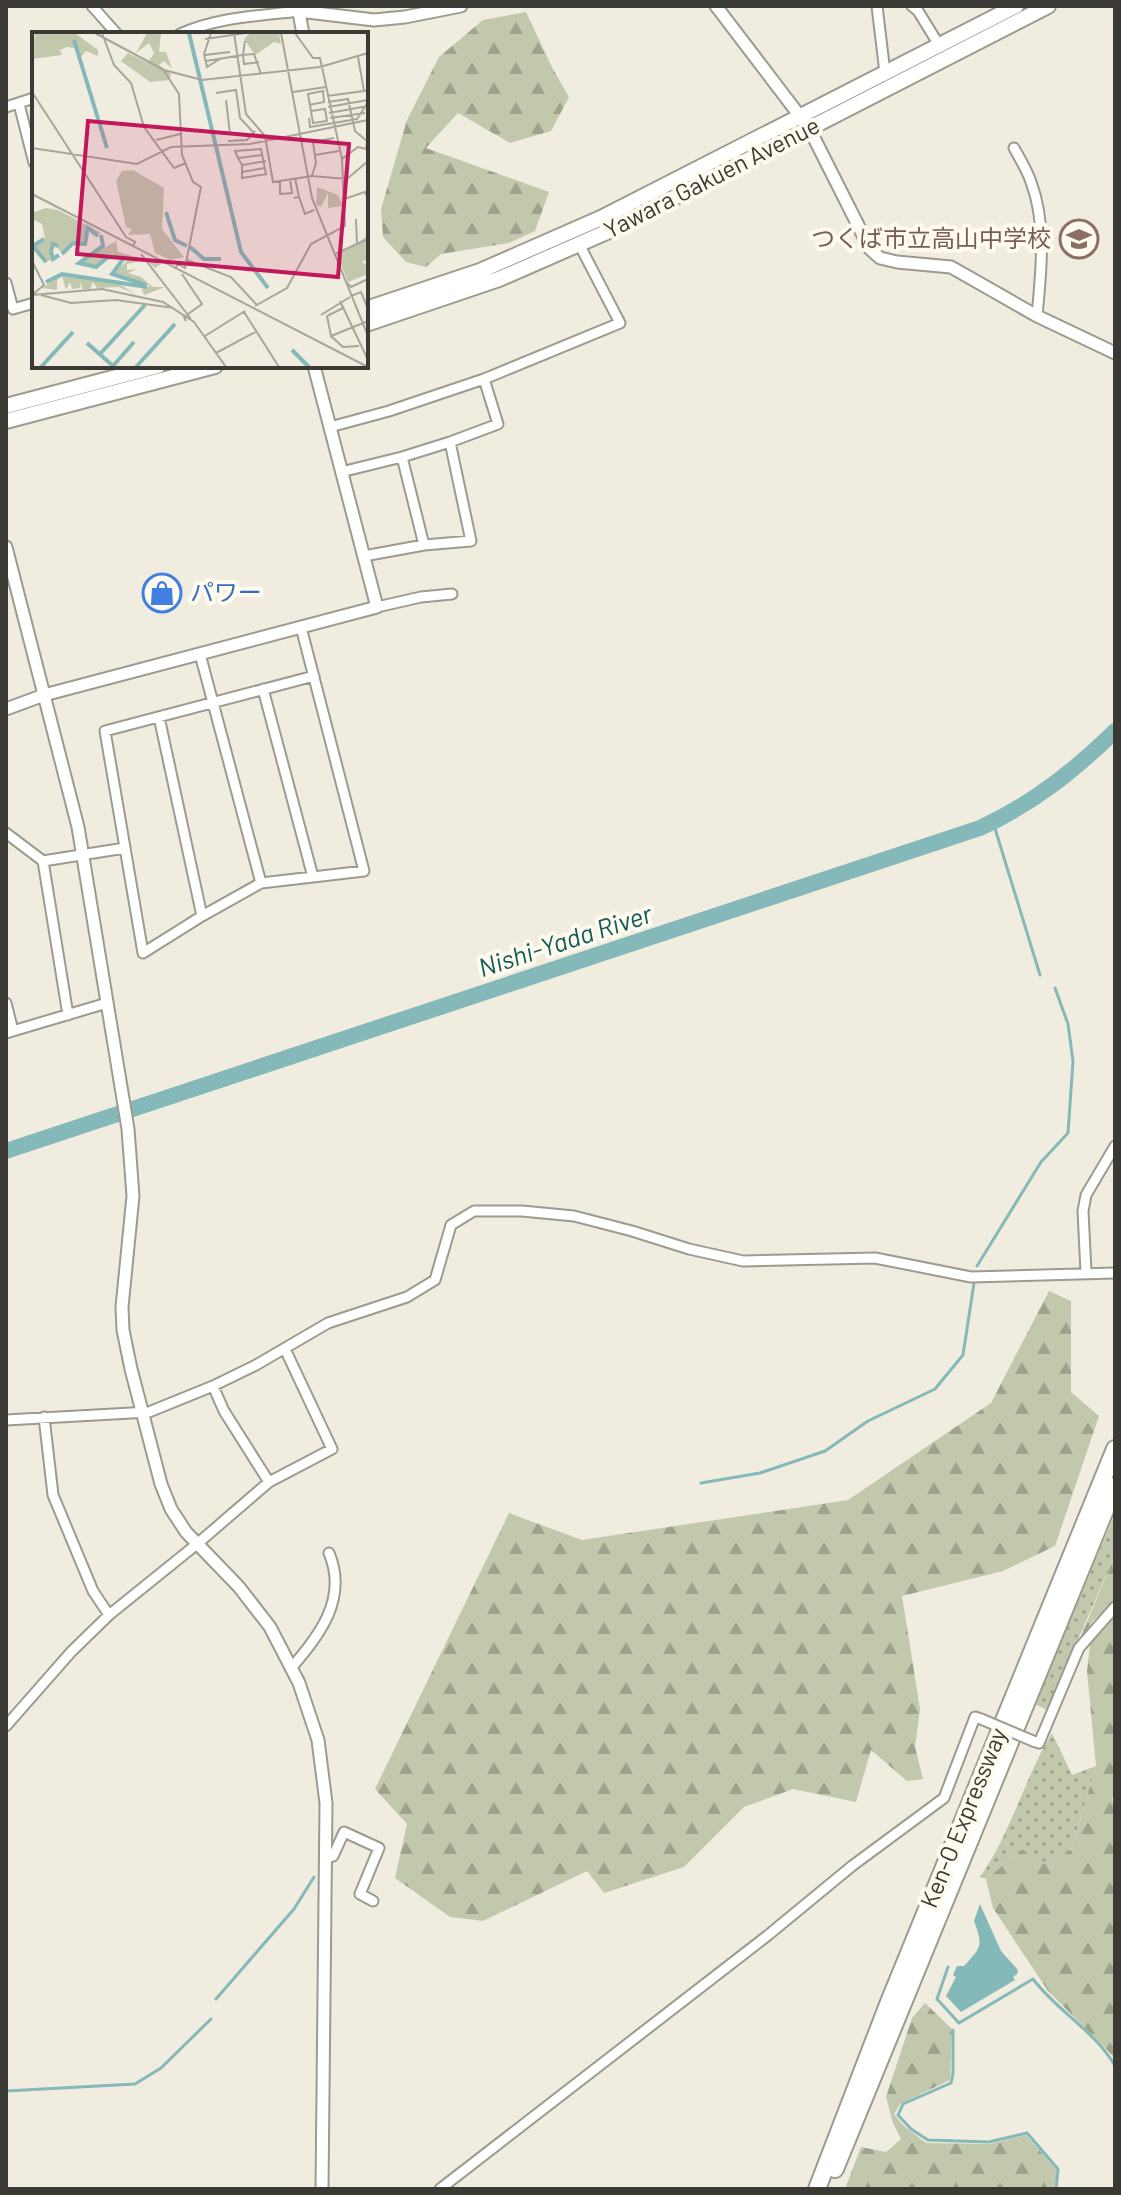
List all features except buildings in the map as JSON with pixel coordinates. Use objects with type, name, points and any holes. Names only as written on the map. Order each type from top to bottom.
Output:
[{"type":"highway","name":"Ken-O Expressway","points":[[817,2189],[895,1987],[1115,1449]]},
{"type":"highway","name":"Ken-O Expressway","points":[[826,2189],[1115,1486]]},
{"type":"main road","name":"Yawara Gakuen Avenue","points":[[368,323],[456,295],[579,244],[805,122],[885,73],[1016,6]]},
{"type":"main road","name":"Yawara Gakuen Avenue","points":[[368,308],[480,271],[574,230],[1048,6]]},
{"type":"main road","points":[[6,406],[150,368]]},
{"type":"main road","points":[[6,421],[207,368]]},
{"type":"street","points":[[92,6],[115,32]]},
{"type":"street","points":[[184,32],[204,23],[298,8],[374,20],[461,6]]},
{"type":"street","points":[[716,6],[805,122],[870,249],[880,258],[951,267],[1037,316],[1115,353]]},
{"type":"street","points":[[877,6],[885,73]]},
{"type":"street","points":[[912,6],[939,45]]},
{"type":"street","points":[[298,8],[303,32]]},
{"type":"street","points":[[6,107],[32,99]]},
{"type":"street","points":[[19,104],[32,155]]},
{"type":"street","points":[[1014,148],[1031,183],[1039,217],[1042,256],[1037,316]]},
{"type":"street","points":[[330,427],[484,379],[620,323],[579,244]]},
{"type":"street","points":[[6,283],[13,309],[32,304]]},
{"type":"street","points":[[315,368],[377,607]]},
{"type":"street","points":[[341,472],[402,457],[498,424],[484,379]]},
{"type":"street","points":[[364,556],[424,545],[471,541],[450,442]]},
{"type":"street","points":[[402,457],[424,545]]},
{"type":"street","points":[[6,547],[83,854],[127,1124],[133,1196],[123,1292],[123,1330],[143,1413],[165,1497],[177,1520],[248,1597],[270,1627],[292,1667],[315,1725],[322,1761],[327,1858],[322,2189]]},
{"type":"street","points":[[6,709],[44,695],[377,607],[452,594]]},
{"type":"street","points":[[301,627],[314,676],[364,871],[261,883],[143,953],[105,731],[314,676]]},
{"type":"street","points":[[200,654],[261,883]]},
{"type":"street","points":[[263,689],[313,877]]},
{"type":"street","points":[[159,717],[202,916]]},
{"type":"street","points":[[6,833],[43,861],[68,1015]]},
{"type":"street","points":[[43,861],[125,848]]},
{"type":"street","points":[[6,1003],[10,1032],[107,1003]]},
{"type":"street","points":[[1086,1272],[1083,1211],[1086,1195],[1115,1146]]},
{"type":"street","points":[[6,1420],[143,1413],[213,1386],[285,1349],[312,1330],[407,1297],[435,1280],[451,1225],[474,1211],[574,1216],[743,1261],[875,1258],[971,1277],[1115,1273]]},
{"type":"street","points":[[6,1726],[71,1652],[109,1615],[269,1482],[332,1449],[285,1349]]},
{"type":"street","points":[[213,1386],[224,1411],[269,1482]]},
{"type":"street","points":[[44,1417],[53,1495],[93,1591],[109,1615]]},
{"type":"street","points":[[292,1667],[319,1636],[331,1610],[334,1579],[329,1553]]},
{"type":"street","points":[[440,2189],[767,1936],[852,1866],[944,1798],[975,1717],[1039,1743],[1079,1648],[1115,1607]]},
{"type":"street","points":[[327,1858],[333,1856],[344,1832],[379,1848],[360,1894],[373,1901]]},
{"type":"green space","points":[[526,12],[569,97],[551,131],[510,143],[458,113],[426,148],[549,192],[535,231],[509,243],[441,254],[426,267],[406,262],[383,237],[381,209],[407,120],[439,57],[483,20]]},
{"type":"green space","points":[[1049,1291],[1071,1301],[1071,1392],[1099,1416],[1055,1546],[1003,1571],[902,1596],[920,1709],[915,1747],[923,1779],[907,1781],[871,1750],[856,1802],[793,1789],[744,1807],[684,1867],[604,1893],[587,1871],[483,1921],[450,1917],[395,1878],[407,1824],[375,1789],[509,1513],[582,1540],[848,1500],[991,1403]]},
{"type":"green space","points":[[1115,1514],[1115,1555],[1047,1710],[1035,1704]]},
{"type":"green space","points":[[1115,1555],[1115,1600],[1092,1622],[1078,1643]]},
{"type":"green space","points":[[1115,1614],[1115,1794],[1112,1799],[1115,1812],[1115,2058],[1048,1991],[993,1908],[986,1879],[1023,1849],[1039,1866],[1071,1850],[1096,1766],[1087,1671],[1091,1637]]},
{"type":"green space","points":[[1052,1733],[1072,1775],[1096,1766],[1071,1850],[1039,1867],[1023,1849],[986,1879],[980,1877],[1000,1842]]},
{"type":"green space","points":[[925,2003],[952,2029],[950,2080],[900,2104],[894,2114],[926,2143],[990,2144],[1026,2135],[1057,2170],[1054,2189],[845,2189],[861,2147],[886,2152],[901,2139],[886,2097],[912,2018]]},
{"type":"water","points":[[980,1904],[1001,1951],[1018,1970],[1013,1977],[1015,1980],[961,2012],[946,1996],[956,1977],[953,1975],[957,1966],[964,1966],[979,1945],[974,1921]]},
{"type":"waterway","name":"Nishi-Yada River","points":[[6,1151],[980,828],[1052,786],[1115,731]]},
{"type":"waterway","points":[[993,822],[1040,975]]},
{"type":"waterway","points":[[977,1266],[1041,1162],[1068,1133],[1073,1061],[1068,1024],[1055,988]]},
{"type":"waterway","points":[[701,1483],[760,1473],[825,1451],[868,1421],[935,1389],[963,1355],[974,1283]]},
{"type":"waterway","points":[[216,1999],[294,1909],[314,1877]]},
{"type":"waterway","points":[[948,1967],[937,1999],[959,2023],[1033,1979],[1097,2042],[1115,2066]]},
{"type":"waterway","points":[[6,2091],[135,2084],[161,2068],[211,2019]]},
{"type":"waterway","points":[[953,2030],[951,2083],[903,2104],[898,2115],[911,2129],[928,2140],[989,2142],[1027,2133],[1058,2169],[1056,2189]]},
{"type":"place","name":"つくば市立高山中学校","points":[[1079,239]]},
{"type":"place","name":"パワー","points":[[162,593]]}]
